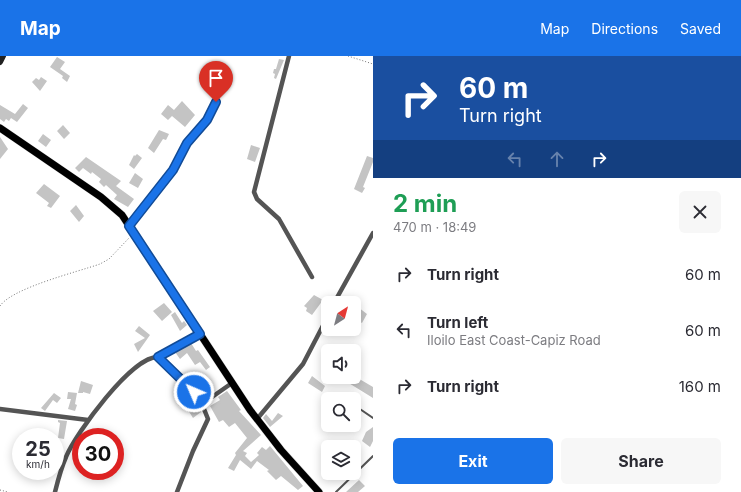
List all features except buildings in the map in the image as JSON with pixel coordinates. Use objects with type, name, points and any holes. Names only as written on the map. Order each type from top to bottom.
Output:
[{"type":"main road","points":[[0,128],[101,197],[122,215],[257,419],[281,450],[319,492]]},
{"type":"street","points":[[0,62],[3,56]]},
{"type":"street","points":[[289,56],[254,192],[257,198],[279,219],[312,277]]},
{"type":"street","points":[[129,226],[173,170],[187,143],[207,120],[216,102]]},
{"type":"street","points":[[338,296],[373,233]]},
{"type":"street","points":[[257,419],[303,364],[321,329]]},
{"type":"street","points":[[55,492],[66,457],[88,420],[101,403],[130,373],[152,357],[158,357],[200,334]]},
{"type":"street","points":[[158,357],[194,392],[202,404],[208,419],[192,451],[177,492]]},
{"type":"street","points":[[202,404],[232,383]]},
{"type":"street","points":[[0,409],[88,420]]},
{"type":"lane","points":[[361,410],[373,418]]},
{"type":"lane","points":[[336,492],[373,456]]},
{"type":"path","points":[[348,56],[373,64]]},
{"type":"path","points":[[0,306],[5,299],[33,287],[100,264],[109,259],[126,240],[135,234]]},
{"type":"path","points":[[0,490],[8,492]]},
{"type":"route","points":[[194,392],[158,357],[200,334],[129,226],[173,170],[187,143],[207,120],[216,102]]}]
